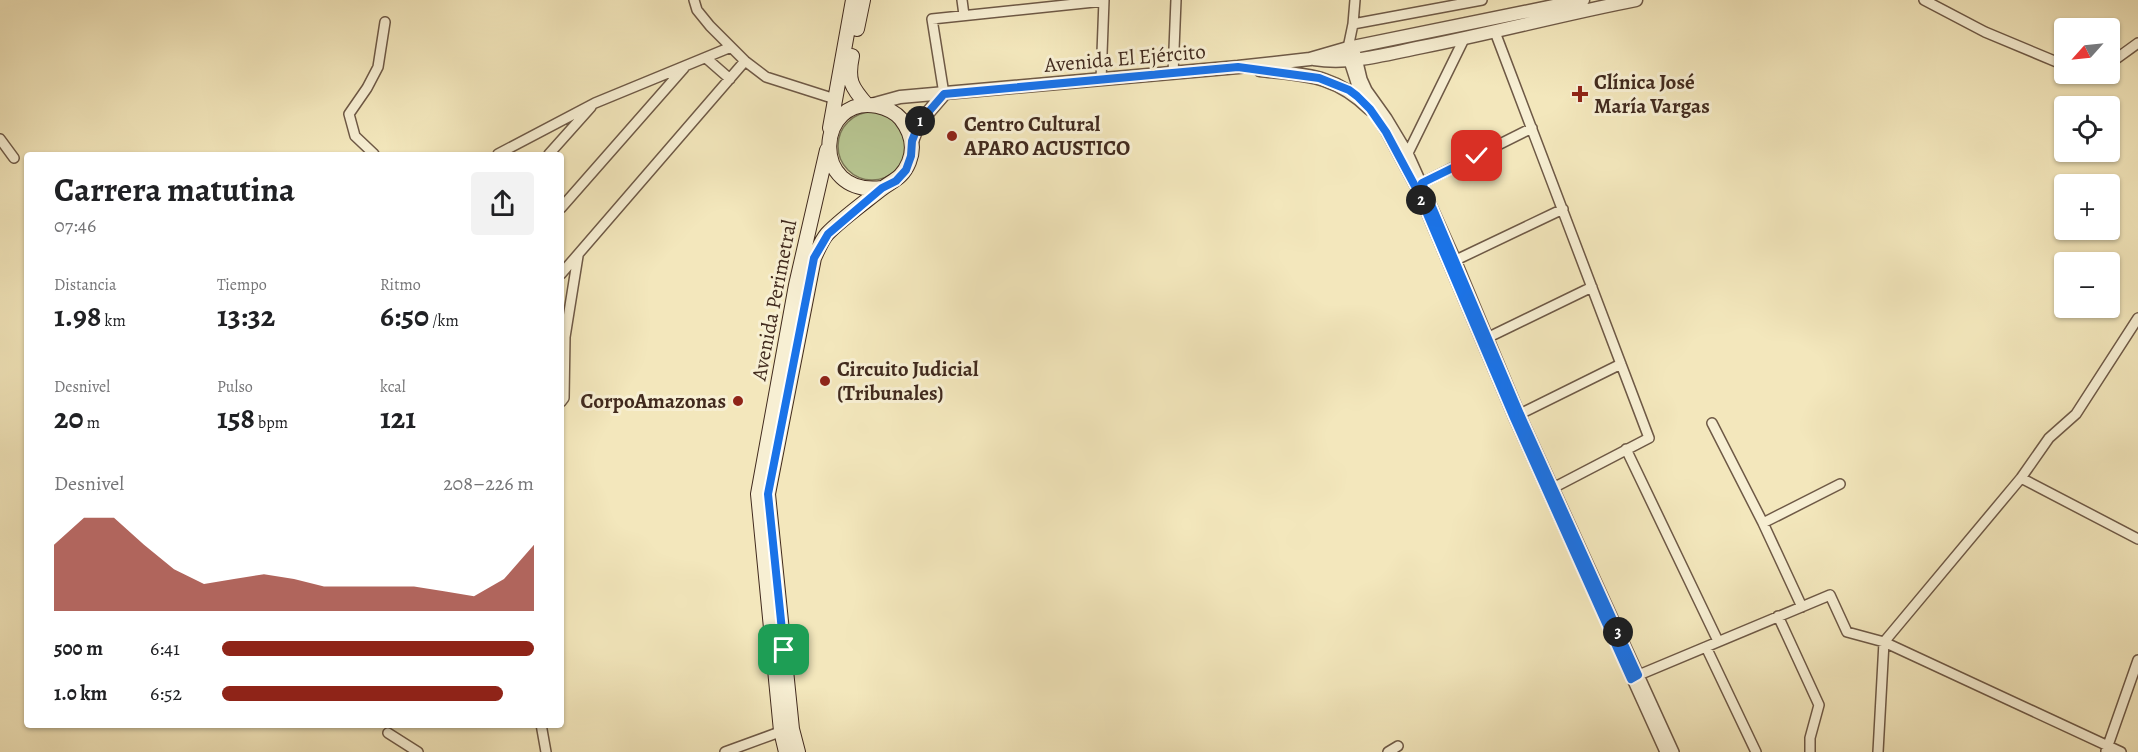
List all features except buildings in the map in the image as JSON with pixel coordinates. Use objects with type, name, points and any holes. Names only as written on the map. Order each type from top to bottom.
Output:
[{"type":"main road","name":"Avenida Perimetral","points":[[798,752],[787,730],[758,494],[796,285],[828,143],[853,0]]},
{"type":"main road","points":[[863,0],[849,72],[856,92],[869,105]]},
{"type":"main road","points":[[869,105],[885,108],[898,116],[907,127],[912,141],[911,156],[906,170],[896,181],[882,188],[855,187],[835,170],[829,157],[828,143],[832,129],[841,117],[853,109],[869,105]]},
{"type":"main road","name":"Avenida Perimetral","points":[[786,752],[787,730],[768,494],[814,258],[828,234],[882,188]]},
{"type":"street","points":[[694,0],[697,10],[731,47],[766,77],[835,99]]},
{"type":"street","points":[[962,0],[964,15]]},
{"type":"street","points":[[1173,74],[1176,0]]},
{"type":"street","points":[[1355,0],[1352,54],[1358,89],[1386,132],[1416,188],[1513,416],[1634,677],[1674,752]]},
{"type":"street","points":[[1353,24],[1482,0]]},
{"type":"street","name":"Avenida El Ejército","points":[[1352,54],[1583,0]]},
{"type":"street","name":"Avenida El Ejército","points":[[869,105],[900,97],[1173,74],[1464,39],[1636,0]]},
{"type":"street","points":[[1924,0],[1984,32],[2054,61]]},
{"type":"street","points":[[912,141],[919,123],[944,94],[932,19],[1035,4],[1104,1],[1101,80]]},
{"type":"street","points":[[372,152],[355,136],[350,114],[378,67],[385,21]]},
{"type":"street","points":[[1495,32],[1649,438],[1553,488]]},
{"type":"street","points":[[1408,153],[1464,39]]},
{"type":"street","points":[[2120,56],[2138,43]]},
{"type":"street","points":[[502,152],[595,103],[731,47]]},
{"type":"street","points":[[1352,54],[1366,90],[1387,118],[1408,153],[1422,183],[1665,752]]},
{"type":"street","points":[[706,58],[730,79]]},
{"type":"street","points":[[564,270],[745,61]]},
{"type":"street","points":[[564,205],[686,66]]},
{"type":"street","points":[[1238,67],[1319,78],[1349,90],[1370,109]]},
{"type":"street","points":[[551,152],[595,103]]},
{"type":"street","points":[[1422,183],[1532,129]]},
{"type":"street","points":[[0,139],[14,158]]},
{"type":"street","points":[[1456,260],[1563,209]]},
{"type":"street","points":[[564,333],[578,253]]},
{"type":"street","points":[[1489,337],[1592,286]]},
{"type":"street","points":[[1878,752],[1884,642],[2021,478],[2049,438],[2076,414],[2138,318]]},
{"type":"street","points":[[1520,414],[1622,364]]},
{"type":"street","points":[[1712,423],[1763,523],[1802,607]]},
{"type":"street","points":[[1626,449],[1718,641]]},
{"type":"street","points":[[2021,478],[2138,539]]},
{"type":"street","points":[[1763,523],[1840,484]]},
{"type":"street","points":[[1634,677],[1830,595],[1847,632],[1884,642],[2107,749],[2121,752]]},
{"type":"street","points":[[1778,616],[1819,705],[1810,738],[1810,752]]},
{"type":"street","points":[[1706,647],[1756,752]]},
{"type":"street","points":[[2107,749],[2138,660]]},
{"type":"street","points":[[542,728],[546,752]]},
{"type":"street","points":[[726,752],[787,730]]},
{"type":"street","points":[[388,733],[418,752]]},
{"type":"street","points":[[1388,752],[1398,746]]},
{"type":"green space","points":[[872,112],[885,115],[896,122],[903,133],[906,146],[903,159],[896,170],[885,177],[872,180],[859,177],[848,170],[841,159],[838,146],[841,133],[848,122],[859,115]]},
{"type":"place","name":"Clínica José María Vargas","points":[[1580,94]]},
{"type":"place","name":"Centro Cultural APARO ACUSTICO","points":[[952,136]]},
{"type":"place","name":"Circuito Judicial (Tribunales)","points":[[825,381]]},
{"type":"place","name":"CorpoAmazonas","points":[[738,401]]},
{"type":"route","points":[[784,650],[768,494],[814,258],[828,234],[882,188],[896,181],[906,170],[911,156],[912,141],[919,123],[944,94],[1238,67],[1319,78],[1349,90],[1370,109],[1386,132],[1416,188],[1513,416],[1631,679],[1638,675],[1520,414],[1422,183],[1477,156]]}]
